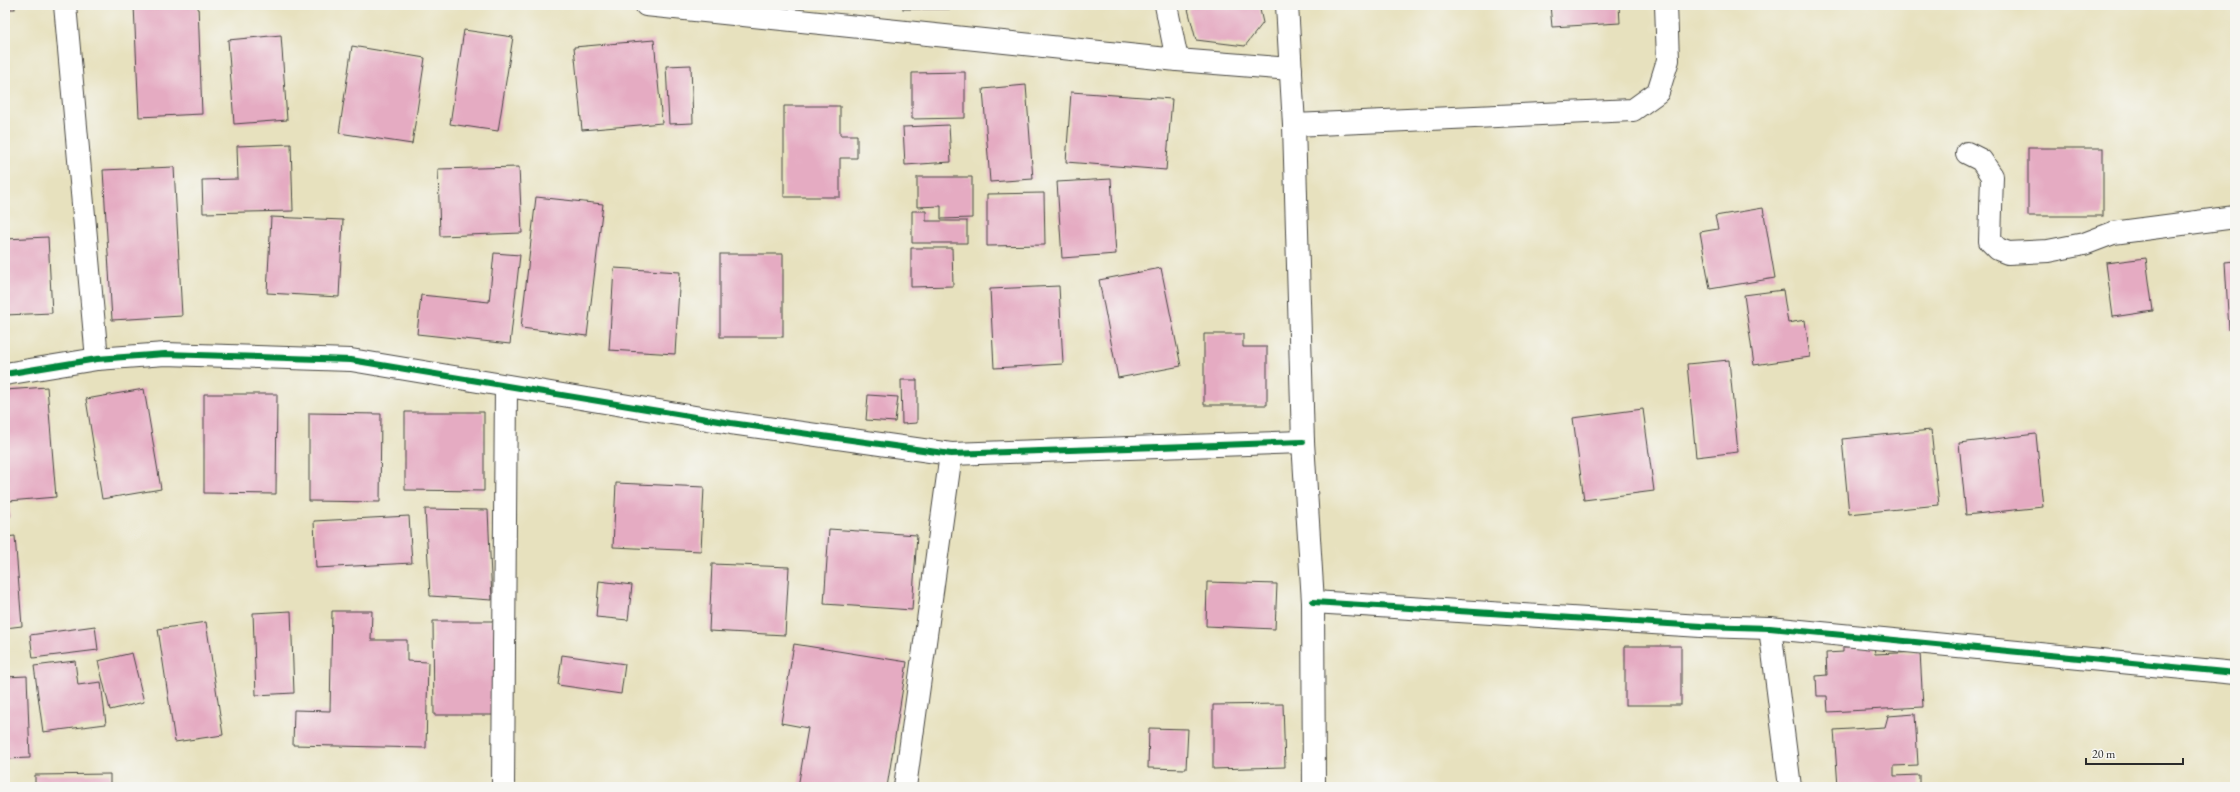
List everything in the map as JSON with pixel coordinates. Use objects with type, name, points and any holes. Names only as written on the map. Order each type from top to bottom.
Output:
[{"type":"street","points":[[65,5],[97,359]]},
{"type":"street","points":[[646,5],[1177,60],[1291,69]]},
{"type":"street","points":[[1166,5],[1177,60]]},
{"type":"street","points":[[1287,5],[1294,125],[1303,442],[1313,602],[1314,787]]},
{"type":"street","points":[[1294,125],[1633,110],[1658,92],[1668,60],[1666,5]]},
{"type":"street","points":[[1967,153],[1981,160],[1992,176],[1990,241],[1998,250],[2008,253],[2048,251],[2089,243],[2113,233],[2235,217]]},
{"type":"street","points":[[5,374],[97,359],[165,354],[351,360],[731,423],[951,454],[1303,442]]},
{"type":"street","points":[[503,787],[506,386]]},
{"type":"street","points":[[905,787],[951,454]]},
{"type":"street","points":[[1313,602],[1701,626],[1770,628],[2235,673]]},
{"type":"street","points":[[1770,628],[1790,787]]},
{"type":"building","points":[[5,5],[15,5],[15,9],[5,9]]},
{"type":"building","points":[[134,5],[198,5],[202,114],[139,117]]},
{"type":"building","points":[[903,5],[978,5],[978,9],[903,9]]},
{"type":"building","points":[[1199,5],[1259,5],[1263,23],[1245,46],[1196,40],[1188,9]]},
{"type":"building","points":[[1550,5],[1619,5],[1620,23],[1552,27]]},
{"type":"building","points":[[464,30],[513,37],[498,131],[450,124]]},
{"type":"building","points":[[281,35],[287,120],[234,124],[228,40]]},
{"type":"building","points":[[654,40],[662,123],[582,130],[574,47]]},
{"type":"building","points":[[352,46],[425,58],[412,144],[339,133]]},
{"type":"building","points":[[691,65],[693,123],[669,124],[666,66]]},
{"type":"building","points":[[965,72],[965,118],[912,119],[912,73]]},
{"type":"building","points":[[1026,85],[1033,179],[990,182],[983,89]]},
{"type":"building","points":[[1071,92],[1172,99],[1166,170],[1066,162]]},
{"type":"building","points":[[784,106],[840,106],[840,135],[857,135],[857,158],[840,158],[840,197],[784,197]]},
{"type":"building","points":[[949,125],[951,162],[905,165],[903,127]]},
{"type":"building","points":[[291,144],[293,211],[203,213],[202,180],[238,179],[237,146]]},
{"type":"building","points":[[2028,148],[2103,148],[2103,216],[2028,216]]},
{"type":"building","points":[[174,167],[182,316],[112,320],[103,170]]},
{"type":"building","points":[[519,167],[522,233],[440,236],[438,169]]},
{"type":"building","points":[[917,177],[972,177],[972,218],[941,219],[941,206],[917,207]]},
{"type":"building","points":[[1111,179],[1116,254],[1062,258],[1057,182]]},
{"type":"building","points":[[1044,193],[1045,245],[987,246],[987,194]]},
{"type":"building","points":[[536,197],[603,204],[587,336],[521,328]]},
{"type":"building","points":[[1763,208],[1775,278],[1710,289],[1700,232],[1718,229],[1715,216]]},
{"type":"building","points":[[912,211],[926,211],[926,221],[967,221],[967,243],[912,243]]},
{"type":"building","points":[[271,217],[343,220],[339,297],[267,293]]},
{"type":"building","points":[[48,237],[52,313],[5,315],[5,239]]},
{"type":"building","points":[[911,248],[952,248],[953,286],[911,287]]},
{"type":"building","points":[[494,253],[520,255],[510,344],[417,334],[421,295],[489,302]]},
{"type":"building","points":[[720,254],[783,254],[783,337],[720,337]]},
{"type":"building","points":[[2146,258],[2153,311],[2113,317],[2106,263]]},
{"type":"building","points":[[2235,261],[2235,329],[2229,330],[2225,262]]},
{"type":"building","points":[[614,268],[680,272],[675,354],[609,350]]},
{"type":"building","points":[[1161,268],[1181,366],[1118,378],[1099,280]]},
{"type":"building","points":[[1059,286],[1063,364],[994,368],[990,289]]},
{"type":"building","points":[[1783,290],[1788,323],[1805,320],[1810,357],[1754,365],[1744,295]]},
{"type":"building","points":[[1204,334],[1243,334],[1243,347],[1267,347],[1267,405],[1204,405]]},
{"type":"building","points":[[1729,360],[1738,452],[1696,457],[1687,364]]},
{"type":"building","points":[[901,380],[917,380],[917,423],[902,424]]},
{"type":"building","points":[[47,387],[56,497],[9,501],[10,517],[5,517],[5,390]]},
{"type":"building","points":[[144,389],[161,489],[102,499],[86,399]]},
{"type":"building","points":[[204,394],[277,394],[276,494],[204,493]]},
{"type":"building","points":[[868,395],[898,397],[895,422],[866,420]]},
{"type":"building","points":[[1643,409],[1654,491],[1584,500],[1573,418]]},
{"type":"building","points":[[405,412],[484,412],[484,491],[405,490]]},
{"type":"building","points":[[309,413],[381,414],[380,502],[309,501]]},
{"type":"building","points":[[1931,430],[1939,505],[1849,514],[1842,439]]},
{"type":"building","points":[[2036,434],[2043,507],[1966,515],[1959,443]]},
{"type":"building","points":[[616,483],[704,487],[701,551],[613,547]]},
{"type":"building","points":[[425,509],[488,510],[492,600],[430,596]]},
{"type":"building","points":[[409,516],[412,563],[316,568],[314,521]]},
{"type":"building","points":[[829,529],[917,535],[912,610],[824,604]]},
{"type":"building","points":[[15,536],[22,626],[5,628],[5,537]]},
{"type":"building","points":[[712,564],[789,567],[785,635],[709,631]]},
{"type":"building","points":[[599,581],[632,585],[628,620],[596,617]]},
{"type":"building","points":[[1207,582],[1277,584],[1275,629],[1206,626]]},
{"type":"building","points":[[291,611],[294,693],[256,695],[253,613]]},
{"type":"building","points":[[332,611],[372,611],[371,640],[407,640],[407,661],[428,662],[426,748],[293,745],[294,710],[330,711]]},
{"type":"building","points":[[433,621],[495,621],[496,715],[434,715]]},
{"type":"building","points":[[206,622],[223,735],[175,742],[158,629]]},
{"type":"building","points":[[95,626],[98,650],[33,658],[30,635]]},
{"type":"building","points":[[794,644],[907,662],[887,787],[798,787],[808,728],[781,723]]},
{"type":"building","points":[[1625,646],[1681,646],[1681,705],[1625,705]]},
{"type":"building","points":[[1874,646],[1875,654],[1920,652],[1923,707],[1828,712],[1827,696],[1817,696],[1816,676],[1827,675],[1826,653],[1843,652],[1843,647]]},
{"type":"building","points":[[132,653],[144,702],[110,710],[98,661]]},
{"type":"building","points":[[562,655],[625,664],[621,694],[558,685]]},
{"type":"building","points":[[75,661],[78,685],[101,682],[106,724],[43,732],[34,666]]},
{"type":"building","points":[[27,676],[30,758],[5,759],[5,677]]},
{"type":"building","points":[[1283,704],[1285,767],[1213,769],[1213,705]]},
{"type":"building","points":[[1915,714],[1918,765],[1894,766],[1894,776],[1919,775],[1919,787],[1838,787],[1834,730],[1885,727],[1888,716]]},
{"type":"building","points":[[1149,728],[1188,729],[1186,769],[1148,768]]},
{"type":"building","points":[[110,774],[110,787],[35,787],[35,775]]},
{"type":"cycle path","points":[[5,374],[97,359],[165,354],[351,360],[731,423],[951,454],[1303,442]]},
{"type":"cycle path","points":[[1313,602],[1701,626],[1770,628],[2235,673]]}]
